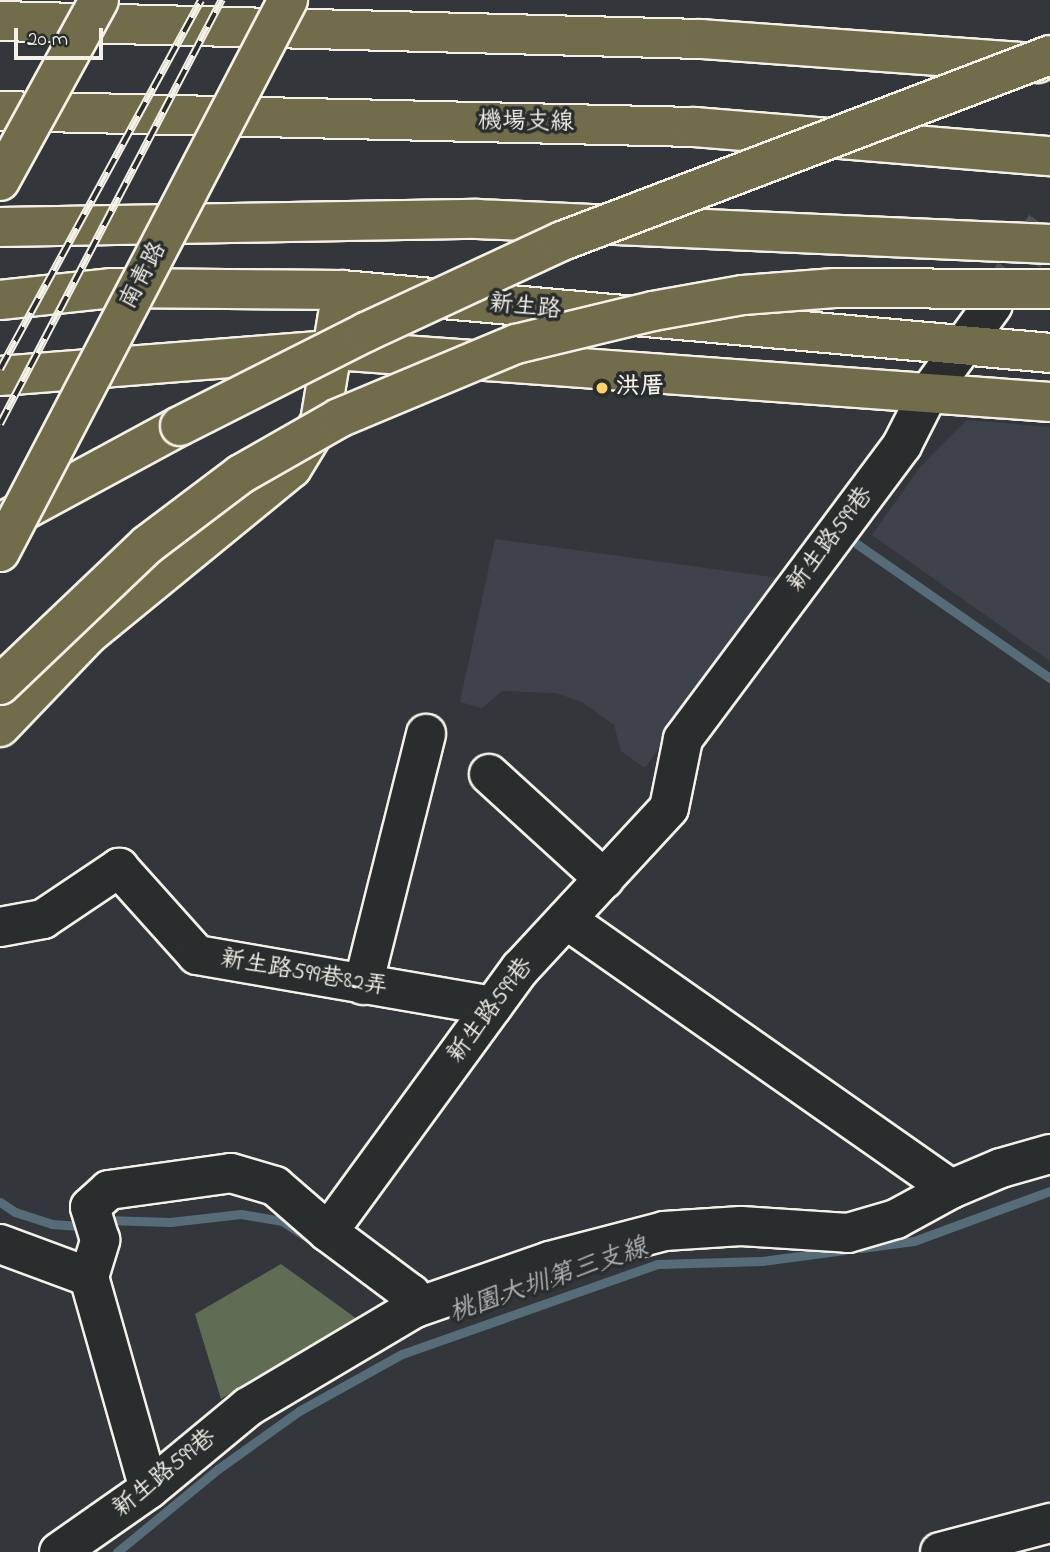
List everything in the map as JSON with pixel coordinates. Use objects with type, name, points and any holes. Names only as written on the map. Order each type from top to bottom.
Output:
[{"type":"main road","points":[[0,181],[99,0]]},
{"type":"main road","name":"南青路","points":[[0,552],[288,0]]},
{"type":"main road","points":[[0,21],[701,38],[1050,64]]},
{"type":"main road","points":[[0,524],[180,426],[366,332],[562,241],[1050,55]]},
{"type":"main road","name":"機場支線","points":[[0,111],[695,127],[1050,156]]},
{"type":"main road","points":[[0,227],[477,219],[1050,244]]},
{"type":"main road","name":"新生路","points":[[0,300],[112,288],[342,290],[1050,353]]},
{"type":"main road","points":[[0,685],[147,545],[241,474],[339,418],[516,344],[653,311],[743,295],[835,288],[1050,289]]},
{"type":"main road","points":[[0,727],[89,634],[292,468],[320,422],[342,290]]},
{"type":"main road","points":[[0,376],[334,350],[1050,402]]},
{"type":"main road","points":[[0,498],[46,461]]},
{"type":"street","name":"新生路599巷","points":[[328,1231],[493,1006],[566,919],[668,808],[683,739],[902,445],[928,394],[993,305]]},
{"type":"street","points":[[363,985],[426,734]]},
{"type":"street","points":[[489,774],[604,879]]},
{"type":"street","name":"新生路599巷82弄","points":[[0,927],[43,919],[119,867],[197,955],[493,1006]]},
{"type":"street","points":[[566,919],[951,1189]]},
{"type":"street","name":"新生路599巷","points":[[59,1552],[149,1489],[248,1407],[415,1308],[550,1261],[664,1231],[741,1226],[848,1233],[896,1219],[951,1189],[1001,1168],[1050,1154]]},
{"type":"street","points":[[149,1489],[89,1277],[100,1240],[90,1207],[109,1190],[231,1173],[275,1186],[328,1231],[411,1294],[415,1308]]},
{"type":"street","points":[[0,1244],[89,1277]]},
{"type":"street","points":[[940,1552],[1050,1523]]},
{"type":"shaded area","points":[[967,420],[1050,427],[1050,661],[872,535],[921,466]]},
{"type":"shaded area","points":[[495,539],[778,578],[645,768],[621,751],[614,725],[582,702],[556,693],[502,691],[482,708],[460,702]]},
{"type":"green space","points":[[281,1264],[357,1319],[221,1399],[195,1314]]},
{"type":"waterway","points":[[857,544],[1050,678]]},
{"type":"waterway","name":"桃園大圳第三支線","points":[[861,1248],[914,1241],[1050,1191]]},
{"type":"waterway","points":[[0,1202],[15,1212],[52,1224],[83,1226]]},
{"type":"waterway","points":[[105,1220],[170,1222],[241,1214],[282,1221],[307,1237]]},
{"type":"waterway","name":"桃園大圳第三支線","points":[[117,1552],[218,1469],[299,1411],[402,1354],[657,1264],[762,1261],[844,1250]]},
{"type":"tunnel","points":[[993,305],[1050,218]]},
{"type":"railway","points":[[0,369],[201,0]]},
{"type":"railway","points":[[0,424],[222,0]]},
{"type":"place","name":"洪厝","points":[[602,388]]}]
